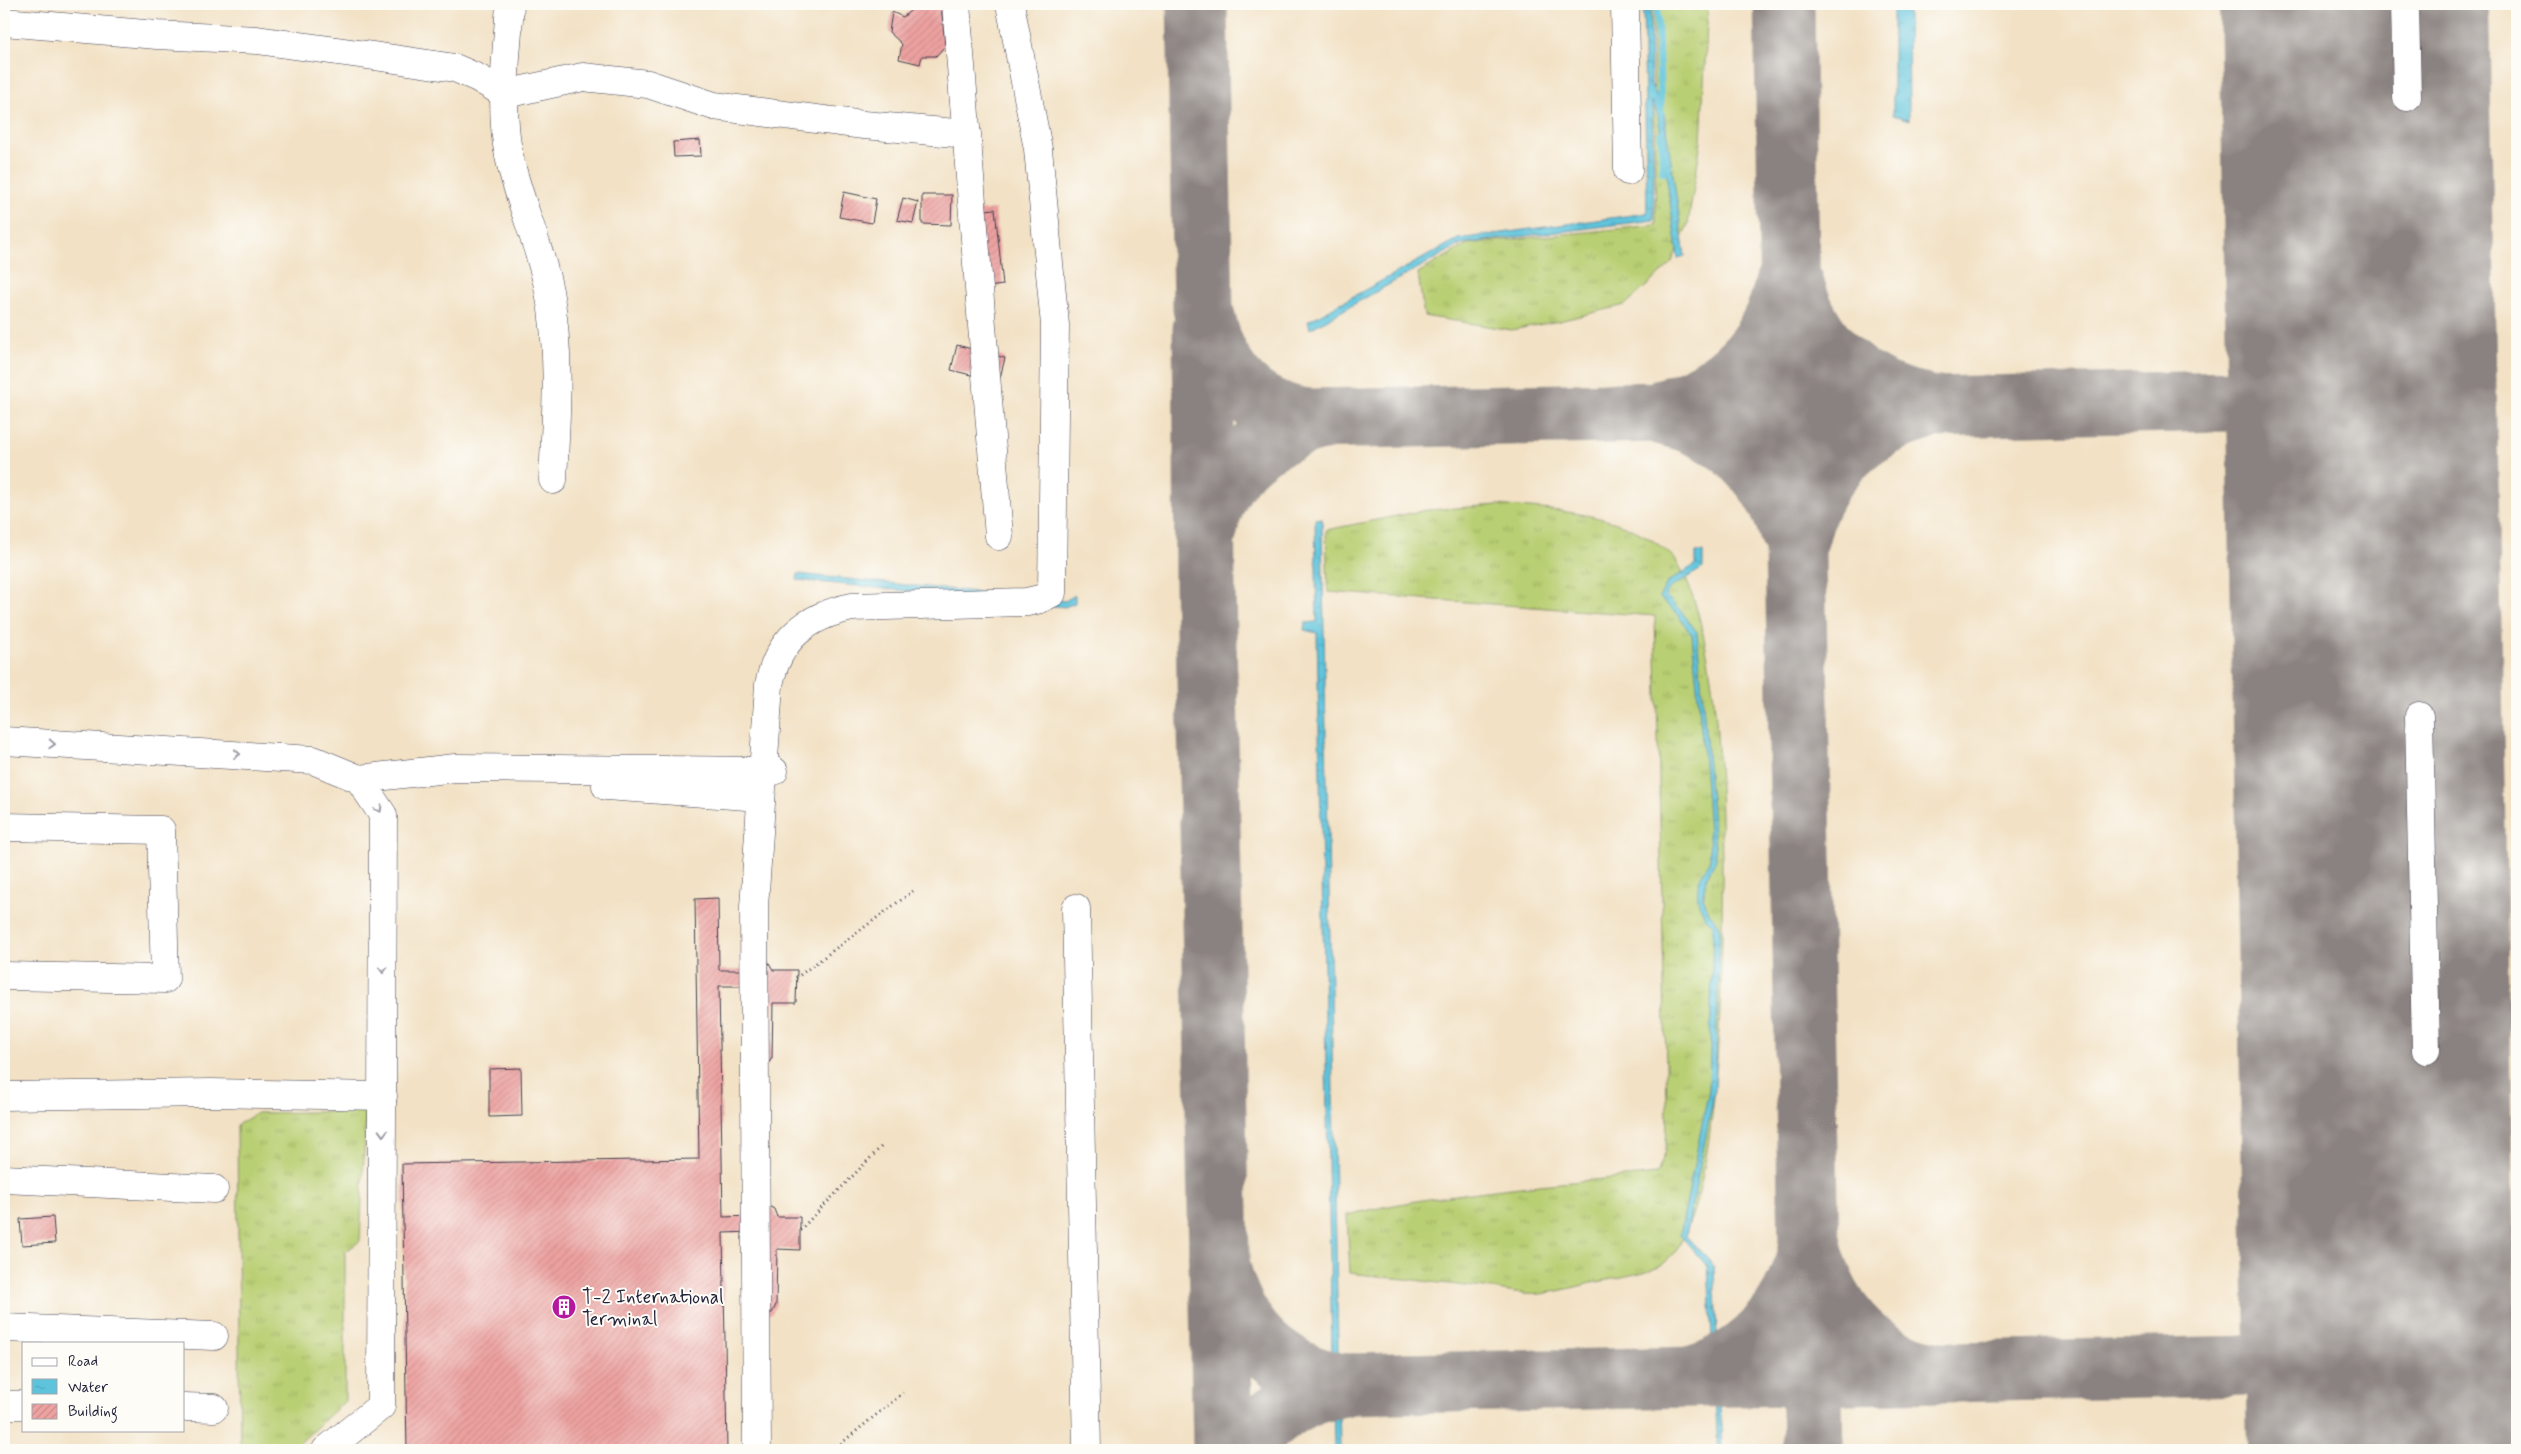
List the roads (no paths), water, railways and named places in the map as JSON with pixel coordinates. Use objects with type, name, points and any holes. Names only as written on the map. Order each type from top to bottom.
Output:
[{"type":"street","points":[[510,4],[505,94],[509,153],[519,196],[550,300],[558,367],[553,480]]},
{"type":"street","points":[[956,4],[999,536]]},
{"type":"street","points":[[757,1450],[754,907],[766,779],[771,673],[784,647],[794,634],[812,620],[836,610],[852,607],[1027,602],[1040,599],[1052,593],[1054,325],[1038,149],[1010,4]]},
{"type":"street","points":[[1625,4],[1628,171]]},
{"type":"street","points":[[2405,4],[2407,97]]},
{"type":"street","points":[[4,22],[158,35],[257,40],[378,57],[454,68],[478,78],[505,94],[584,77],[648,84],[714,106],[864,125],[967,134]]},
{"type":"street","points":[[2419,716],[2426,1050]]},
{"type":"street","points":[[4,741],[313,760],[359,779],[455,768],[766,779]]},
{"type":"street","points":[[472,777],[766,779]]},
{"type":"street","points":[[326,1450],[380,1406],[384,1096],[383,815],[359,779]]},
{"type":"street","points":[[4,827],[161,830],[165,978],[4,976]]},
{"type":"street","points":[[1076,908],[1087,1450]]},
{"type":"street","points":[[4,1096],[211,1093],[384,1096]]},
{"type":"street","points":[[4,1178],[214,1188]]},
{"type":"street","points":[[4,1328],[214,1336]]},
{"type":"street","points":[[4,1405],[22,1405]]},
{"type":"street","points":[[185,1407],[214,1408]]},
{"type":"water","points":[[1643,4],[1650,4],[1651,84],[1664,114],[1685,256],[1678,258],[1658,116],[1652,101],[1654,220],[1461,244],[1310,329],[1308,321],[1458,239],[1647,213]]},
{"type":"water","points":[[1893,4],[1908,4],[1909,120],[1893,115]]},
{"type":"water","points":[[1322,518],[1340,1450],[1334,1450],[1317,633],[1304,630],[1305,623],[1317,622],[1315,519]]},
{"type":"water","points":[[1696,552],[1703,552],[1703,568],[1670,588],[1665,595],[1681,611],[1697,632],[1716,860],[1706,879],[1703,897],[1709,913],[1720,926],[1715,1090],[1686,1236],[1714,1266],[1722,1450],[1718,1450],[1708,1267],[1680,1235],[1709,1089],[1713,925],[1701,908],[1698,895],[1699,881],[1710,859],[1707,802],[1692,635],[1677,614],[1659,597],[1667,583],[1696,564]]},
{"type":"water","points":[[798,574],[1065,601],[1075,595],[1075,603],[1065,607],[797,580]]},
{"type":"waterway","points":[[1657,4],[1661,113]]},
{"type":"waterway","points":[[1661,134],[1663,172]]},
{"type":"place","name":"T-2 International Terminal","points":[[564,1307]]}]
